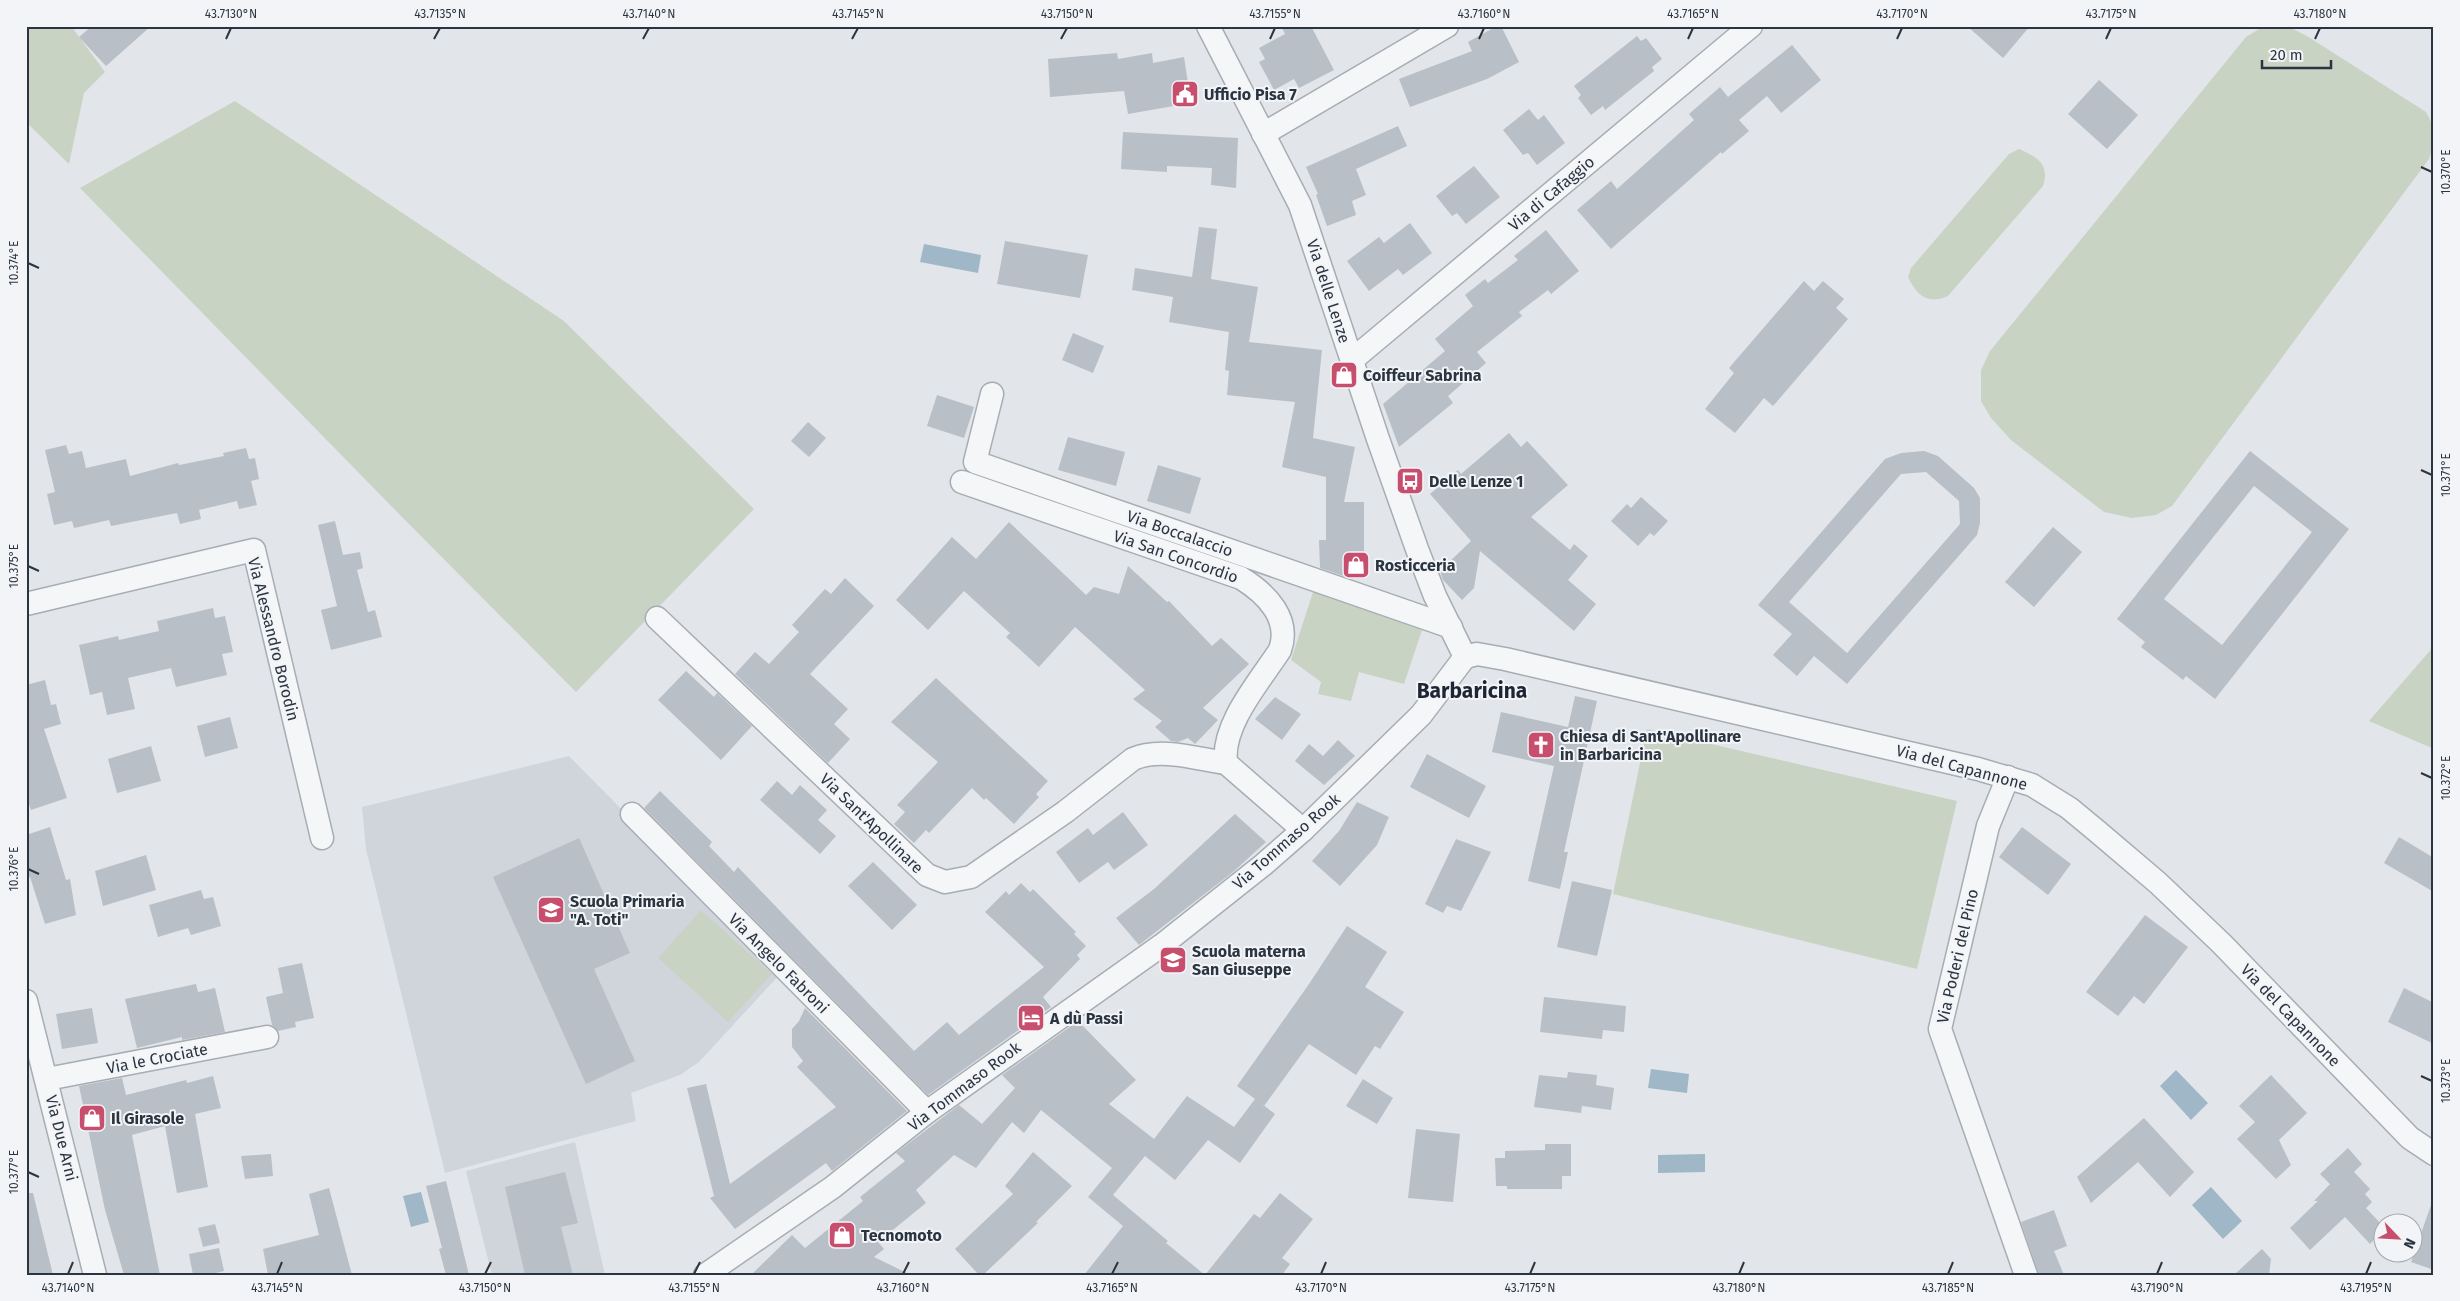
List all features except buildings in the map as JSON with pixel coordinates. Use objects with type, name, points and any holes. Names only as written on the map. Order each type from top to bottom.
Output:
[{"type":"street","name":"Via delle Lenze","points":[[1208,26],[1300,205],[1435,596],[1465,657]]},
{"type":"street","points":[[1263,134],[1448,26]]},
{"type":"street","name":"Via di Cafaggio","points":[[1352,360],[1750,26]]},
{"type":"street","name":"Via Boccalaccio","points":[[992,394],[975,462],[1451,627]]},
{"type":"street","name":"Via San Concordio","points":[[962,482],[1241,578],[1269,600],[1281,621],[1283,641],[1280,650],[1232,724],[1227,742],[1226,763]]},
{"type":"street","name":"Via Alessandro Borodin","points":[[26,604],[254,550],[322,838]]},
{"type":"street","name":"Via Sant'Apollinare","points":[[658,618],[927,875],[939,881],[957,882],[979,873],[1065,812],[1134,759],[1144,755],[1158,754],[1226,763]]},
{"type":"street","name":"Via del Capannone","points":[[1465,657],[1477,654],[1505,659],[2008,777],[2032,785],[2069,808],[2158,883],[2222,944],[2410,1138],[2434,1154]]},
{"type":"street","name":"Via Tommaso Rook","points":[[719,1271],[833,1187],[927,1112],[1162,944],[1263,865],[1421,715],[1465,657]]},
{"type":"street","points":[[1226,763],[1302,830]]},
{"type":"street","name":"Via Poderi del Pino","points":[[2008,777],[1988,826],[1940,1029],[2026,1275]]},
{"type":"street","name":"Via Angelo Fabroni","points":[[632,814],[927,1112]]},
{"type":"street","name":"Via Due Arni","points":[[26,1001],[95,1275]]},
{"type":"street","name":"Via le Crociate","points":[[47,1079],[266,1037]]},
{"type":"shaded area","name":"Scuola Primaria \"A. Toti\"","points":[[569,756],[782,972],[699,1062],[680,1075],[631,1093],[636,1121],[445,1173],[366,849],[362,807]]},
{"type":"shaded area","points":[[575,1142],[605,1275],[492,1275],[466,1171]]},
{"type":"green space","points":[[26,26],[71,26],[105,72],[84,93],[69,164],[26,122]]},
{"type":"green space","points":[[2264,26],[2287,26],[2307,36],[2426,112],[2432,124],[2434,135],[2429,159],[2172,506],[2156,515],[2132,518],[2104,512],[2011,440],[1991,418],[1981,401],[1981,370],[1990,351],[2246,37]]},
{"type":"green space","points":[[235,101],[564,321],[754,509],[576,692],[80,188]]},
{"type":"green space","points":[[2019,149],[2040,162],[2045,172],[2043,186],[1948,296],[1935,300],[1919,294],[1908,277],[1911,268],[2009,154]]},
{"type":"green space","points":[[1313,592],[1422,630],[1404,684],[1359,672],[1351,701],[1318,694],[1321,682],[1291,660]]},
{"type":"green space","points":[[2434,646],[2434,749],[2369,721]]},
{"type":"green space","points":[[1647,729],[1957,801],[1917,969],[1613,894]]},
{"type":"green space","points":[[701,910],[772,974],[728,1022],[658,958]]},
{"type":"water","points":[[924,244],[981,255],[978,273],[920,262]]},
{"type":"water","points":[[1651,1069],[1689,1074],[1687,1093],[1648,1088]]},
{"type":"water","points":[[2176,1070],[2208,1103],[2191,1120],[2160,1086]]},
{"type":"water","points":[[1705,1154],[1705,1172],[1658,1173],[1658,1155]]},
{"type":"water","points":[[2211,1187],[2242,1221],[2223,1239],[2192,1205]]},
{"type":"water","points":[[421,1192],[429,1222],[411,1227],[403,1196]]},
{"type":"place","name":"Ufficio Pisa 7","points":[[1185,94]]},
{"type":"place","name":"Coiffeur Sabrina","points":[[1344,375]]},
{"type":"place","name":"Delle Lenze 1","points":[[1410,481]]},
{"type":"place","name":"Rosticceria","points":[[1356,565]]},
{"type":"place","name":"Chiesa di Sant'Apollinare in Barbaricina","points":[[1541,745]]},
{"type":"place","name":"Scuola Primaria \"A. Toti\"","points":[[551,910]]},
{"type":"place","name":"Scuola materna San Giuseppe","points":[[1173,960]]},
{"type":"place","name":"A dù Passi","points":[[1031,1018]]},
{"type":"place","name":"Il Girasole","points":[[92,1118]]},
{"type":"place","name":"Tecnomoto","points":[[842,1235]]},
{"type":"district","name":"Barbaricina","points":[[1472,691]]}]
